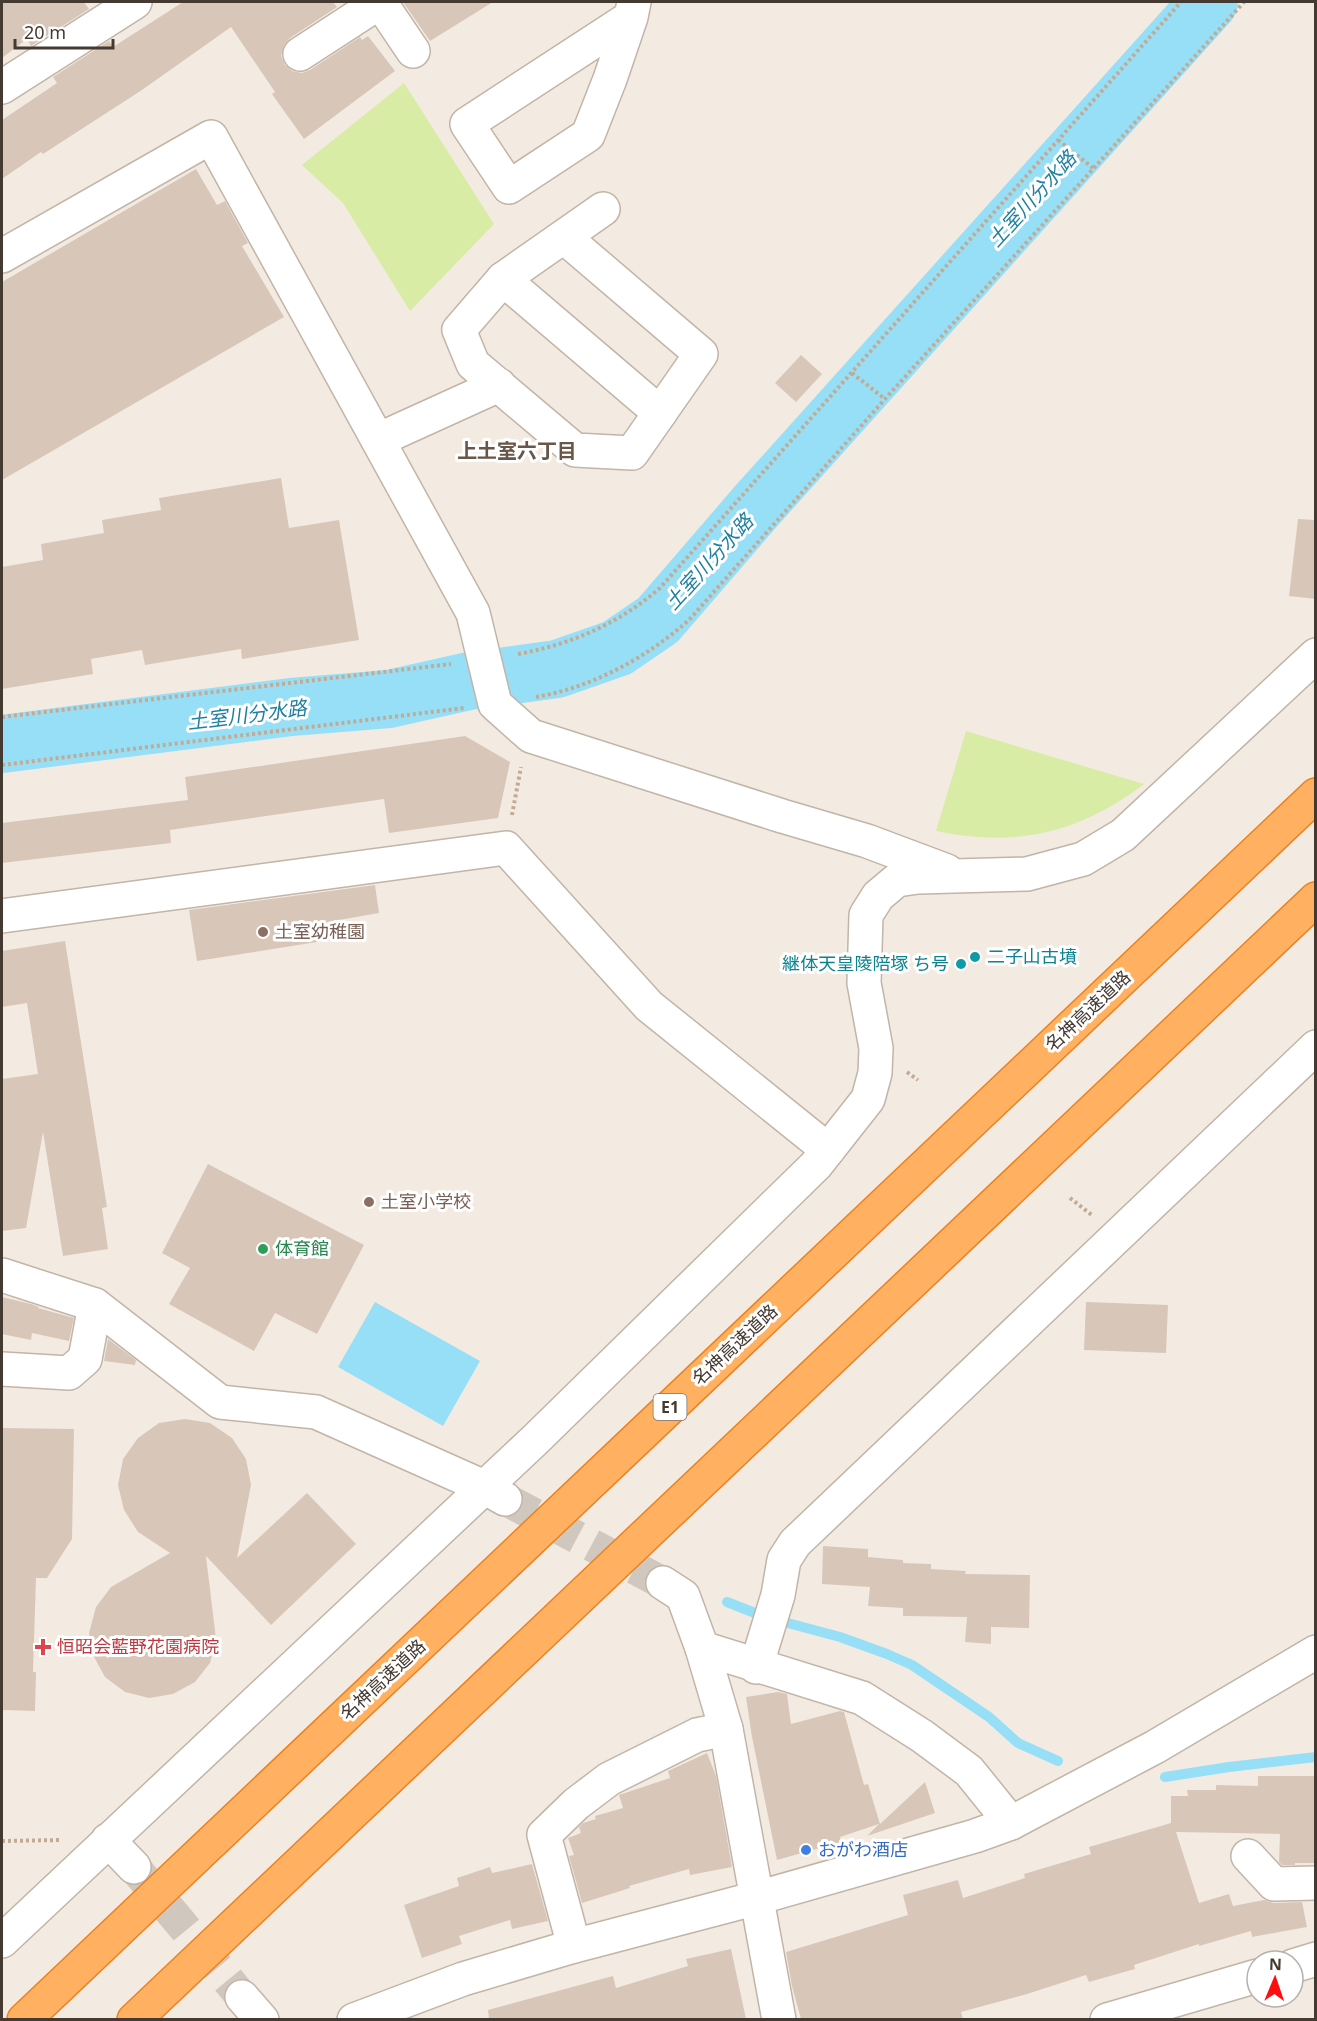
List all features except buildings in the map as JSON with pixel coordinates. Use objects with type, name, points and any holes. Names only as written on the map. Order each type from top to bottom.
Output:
[{"type":"highway","name":"名神高速道路","points":[[24,2019],[1316,795]]},
{"type":"highway","points":[[134,2019],[1316,899]]},
{"type":"street","points":[[2,87],[135,2]]},
{"type":"street","points":[[300,54],[380,2],[413,51]]},
{"type":"street","points":[[632,9],[610,79],[588,135],[509,187],[467,124],[632,9]]},
{"type":"street","points":[[2,256],[211,137],[473,613],[495,705],[531,736],[867,842],[957,875]]},
{"type":"street","points":[[564,237],[701,354],[632,453],[575,450],[473,364],[459,330],[503,279],[603,209]]},
{"type":"street","points":[[503,279],[660,413]]},
{"type":"street","points":[[378,440],[499,385]]},
{"type":"street","points":[[2,1941],[100,1848],[494,1493],[536,1438],[816,1165],[868,1099],[875,1073],[876,1048],[864,983],[866,915],[878,896],[897,880],[957,875],[1027,874],[1083,859],[1123,835],[1316,655]]},
{"type":"street","points":[[2,916],[506,848],[649,1005],[828,1150]]},
{"type":"street","points":[[757,1661],[774,1608],[784,1560],[795,1543],[1316,1047]]},
{"type":"street","points":[[2,1275],[95,1305],[220,1402],[316,1412],[494,1493]]},
{"type":"street","points":[[2,1369],[69,1373],[85,1359],[95,1305]]},
{"type":"street","points":[[663,1583],[684,1596],[726,1729],[779,2019]]},
{"type":"street","points":[[702,1648],[757,1661],[862,1698],[922,1736],[969,1772],[1011,1823]]},
{"type":"street","points":[[354,2019],[463,1979],[574,1946],[757,1898],[975,1836],[1011,1823],[1155,1747],[1316,1652]]},
{"type":"street","points":[[574,1946],[544,1835],[576,1804],[609,1779],[697,1735],[726,1729]]},
{"type":"street","points":[[100,1848],[134,1867]]},
{"type":"street","points":[[1248,1856],[1274,1884],[1316,1883]]},
{"type":"street","points":[[1107,2019],[1245,1979]]},
{"type":"path","points":[[2,717],[483,660],[561,645],[603,627],[643,603],[660,588],[1181,2]]},
{"type":"path","points":[[2,765],[495,705],[562,691],[597,679],[645,653],[688,620],[1244,2]]},
{"type":"path","points":[[1058,140],[1093,168]]},
{"type":"path","points":[[852,373],[885,399]]},
{"type":"path","points":[[2,1841],[64,1840],[100,1848]]},
{"type":"green space","points":[[404,83],[494,224],[410,311],[343,203],[302,165]]},
{"type":"green space","points":[[966,731],[1144,784],[1096,814],[1071,825],[1046,832],[1020,837],[993,838],[936,831]]},
{"type":"water","points":[[375,1302],[480,1361],[443,1426],[338,1367]]},
{"type":"waterway","name":"土室川分水路","points":[[2,744],[291,707],[389,699],[469,681],[557,669],[617,648],[658,620],[758,504],[1209,2]]},
{"type":"waterway","points":[[727,1602],[760,1615]]},
{"type":"waterway","points":[[784,1622],[840,1637],[912,1665],[989,1717],[1018,1743],[1058,1761]]},
{"type":"waterway","points":[[1165,1777],[1316,1757]]},
{"type":"tunnel","points":[[505,1499],[663,1583]]},
{"type":"tunnel","points":[[134,1867],[242,1997]]},
{"type":"place","name":"土室幼稚園","points":[[263,932]]},
{"type":"place","name":"二子山古墳","points":[[975,957]]},
{"type":"place","name":"継体天皇陵陪塚 ち号","points":[[961,964]]},
{"type":"place","name":"土室小学校","points":[[369,1202]]},
{"type":"place","name":"体育館","points":[[263,1249]]},
{"type":"place","name":"恒昭会藍野花園病院","points":[[43,1647]]},
{"type":"place","name":"おがわ酒店","points":[[806,1850]]},
{"type":"district","name":"上土室六丁目","points":[[517,451]]}]
